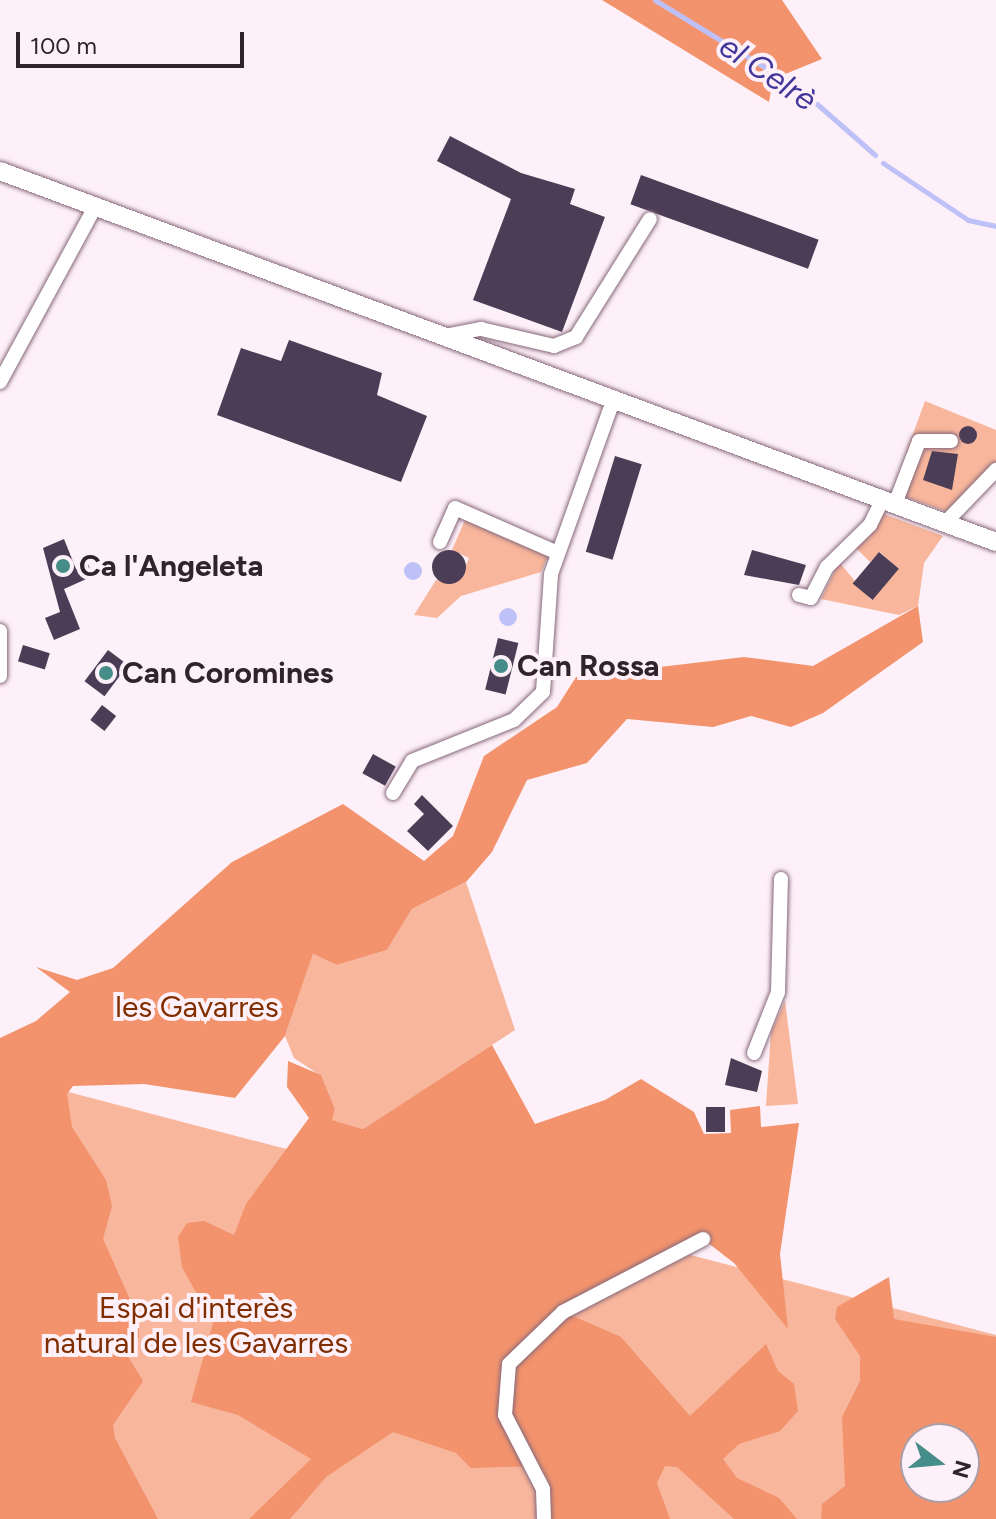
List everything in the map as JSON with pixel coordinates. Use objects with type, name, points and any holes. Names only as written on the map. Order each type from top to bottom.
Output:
[{"type":"main road","points":[[0,171],[996,542]]},
{"type":"street","points":[[0,382],[95,207]]},
{"type":"street","points":[[444,336],[481,329],[554,346],[576,337],[650,219]]},
{"type":"street","points":[[393,793],[412,761],[532,708],[547,671],[543,609],[558,553],[613,401]]},
{"type":"street","points":[[799,595],[811,598],[827,567],[870,525],[888,502],[919,441],[951,441]]},
{"type":"street","points":[[945,523],[996,470]]},
{"type":"street","points":[[440,542],[455,508],[558,553]]},
{"type":"street","points":[[0,631],[0,676]]},
{"type":"street","points":[[754,1053],[778,992],[781,879]]},
{"type":"street","points":[[544,1519],[543,1489],[505,1415],[509,1364],[563,1312],[703,1239]]},
{"type":"green space","points":[[602,0],[782,0],[822,59],[773,79],[769,102]]},
{"type":"green space","points":[[925,401],[996,430],[996,470],[951,513],[905,497],[918,457],[906,453]]},
{"type":"green space","points":[[881,513],[943,536],[924,563],[918,606],[899,615],[821,599],[839,562],[871,600],[898,569],[880,552],[870,562],[854,546]]},
{"type":"green space","points":[[465,520],[548,556],[541,572],[461,596],[437,618],[414,615],[436,580],[460,580],[469,558],[452,550]]},
{"type":"green space","name":"les Gavarres","points":[[918,606],[923,642],[823,713],[791,727],[751,716],[713,727],[627,719],[587,763],[527,780],[492,852],[466,882],[412,909],[387,950],[337,965],[313,954],[285,1036],[235,1098],[144,1084],[73,1086],[67,1094],[72,1127],[106,1180],[112,1206],[103,1239],[138,1317],[139,1337],[126,1353],[143,1381],[113,1425],[115,1438],[158,1519],[0,1519],[0,1038],[36,1021],[70,992],[36,967],[77,980],[113,968],[232,862],[343,804],[424,861],[453,836],[484,756],[557,707],[576,677],[744,657],[813,666]]},
{"type":"green space","points":[[466,882],[515,1030],[363,1129],[331,1120],[335,1109],[321,1076],[294,1058],[285,1036],[313,954],[337,965],[387,950],[412,909]]},
{"type":"green space","points":[[785,1001],[798,1104],[766,1106],[771,1032]]},
{"type":"green space","name":"les Gavarres","points":[[492,1045],[535,1124],[605,1100],[641,1079],[694,1112],[704,1134],[731,1133],[730,1110],[760,1106],[761,1127],[799,1123],[780,1254],[788,1329],[734,1263],[703,1239],[564,1312],[621,1337],[690,1416],[766,1344],[778,1371],[794,1384],[798,1411],[780,1431],[739,1444],[723,1459],[737,1478],[779,1498],[797,1519],[734,1519],[677,1467],[665,1466],[657,1483],[670,1519],[550,1519],[549,1481],[539,1466],[471,1468],[456,1453],[393,1432],[326,1477],[290,1519],[249,1519],[311,1459],[238,1415],[191,1402],[213,1323],[182,1267],[178,1237],[187,1223],[204,1221],[234,1235],[246,1204],[309,1118],[287,1087],[288,1061],[321,1075],[335,1109],[332,1120],[363,1129]]},
{"type":"green space","name":"Espai d'interès natural de les Gavarres","points":[[57,1089],[996,1335],[996,1519],[0,1519],[0,1180]]},
{"type":"green space","points":[[889,1277],[894,1319],[996,1337],[996,1519],[821,1519],[822,1504],[845,1486],[842,1417],[860,1381],[860,1356],[835,1319],[837,1307]]},
{"type":"water","points":[[413,562],[422,571],[413,580],[404,571]]},
{"type":"water","points":[[508,608],[517,617],[508,626],[499,617]]},
{"type":"building","points":[[450,136],[521,173],[575,189],[570,204],[605,217],[562,332],[473,300],[511,199],[437,161]]},
{"type":"building","points":[[641,175],[819,240],[808,269],[630,204]]},
{"type":"building","points":[[289,340],[382,373],[377,395],[427,416],[401,482],[217,415],[241,348],[281,361]]},
{"type":"building","points":[[968,426],[977,435],[968,444],[959,435]]},
{"type":"building","points":[[932,451],[958,454],[952,490],[923,480]]},
{"type":"building","points":[[615,456],[642,464],[613,560],[586,552]]},
{"type":"building","name":"Ca l'Angeleta","points":[[64,539],[76,569],[88,564],[93,576],[64,589],[80,629],[54,640],[45,618],[60,612],[43,548]]},
{"type":"building","points":[[449,550],[461,555],[466,567],[461,579],[449,584],[437,579],[432,567],[437,555]]},
{"type":"building","points":[[752,550],[806,565],[799,585],[744,575]]},
{"type":"building","points":[[879,552],[899,569],[873,600],[853,583]]},
{"type":"building","name":"Can Rossa","points":[[498,638],[518,643],[506,695],[485,689]]},
{"type":"building","points":[[23,645],[50,653],[45,669],[18,661]]},
{"type":"building","name":"Can Coromines","points":[[108,650],[128,665],[104,696],[85,681]]},
{"type":"building","points":[[102,705],[116,716],[104,731],[90,720]]},
{"type":"building","points":[[373,754],[396,767],[385,786],[362,773]]},
{"type":"building","points":[[422,795],[453,826],[428,851],[407,831],[424,814],[414,804]]},
{"type":"building","points":[[731,1058],[762,1071],[757,1092],[725,1085]]},
{"type":"building","points":[[706,1107],[725,1107],[725,1132],[706,1132]]},
{"type":"waterway","name":"el Celrè","points":[[655,0],[800,89],[875,155]]},
{"type":"waterway","name":"el Celrè","points":[[883,163],[968,220],[996,226]]},
{"type":"place","name":"Ca l'Angeleta","points":[[63,566]]},
{"type":"place","name":"Can Rossa","points":[[501,666]]},
{"type":"place","name":"Can Coromines","points":[[106,673]]}]
